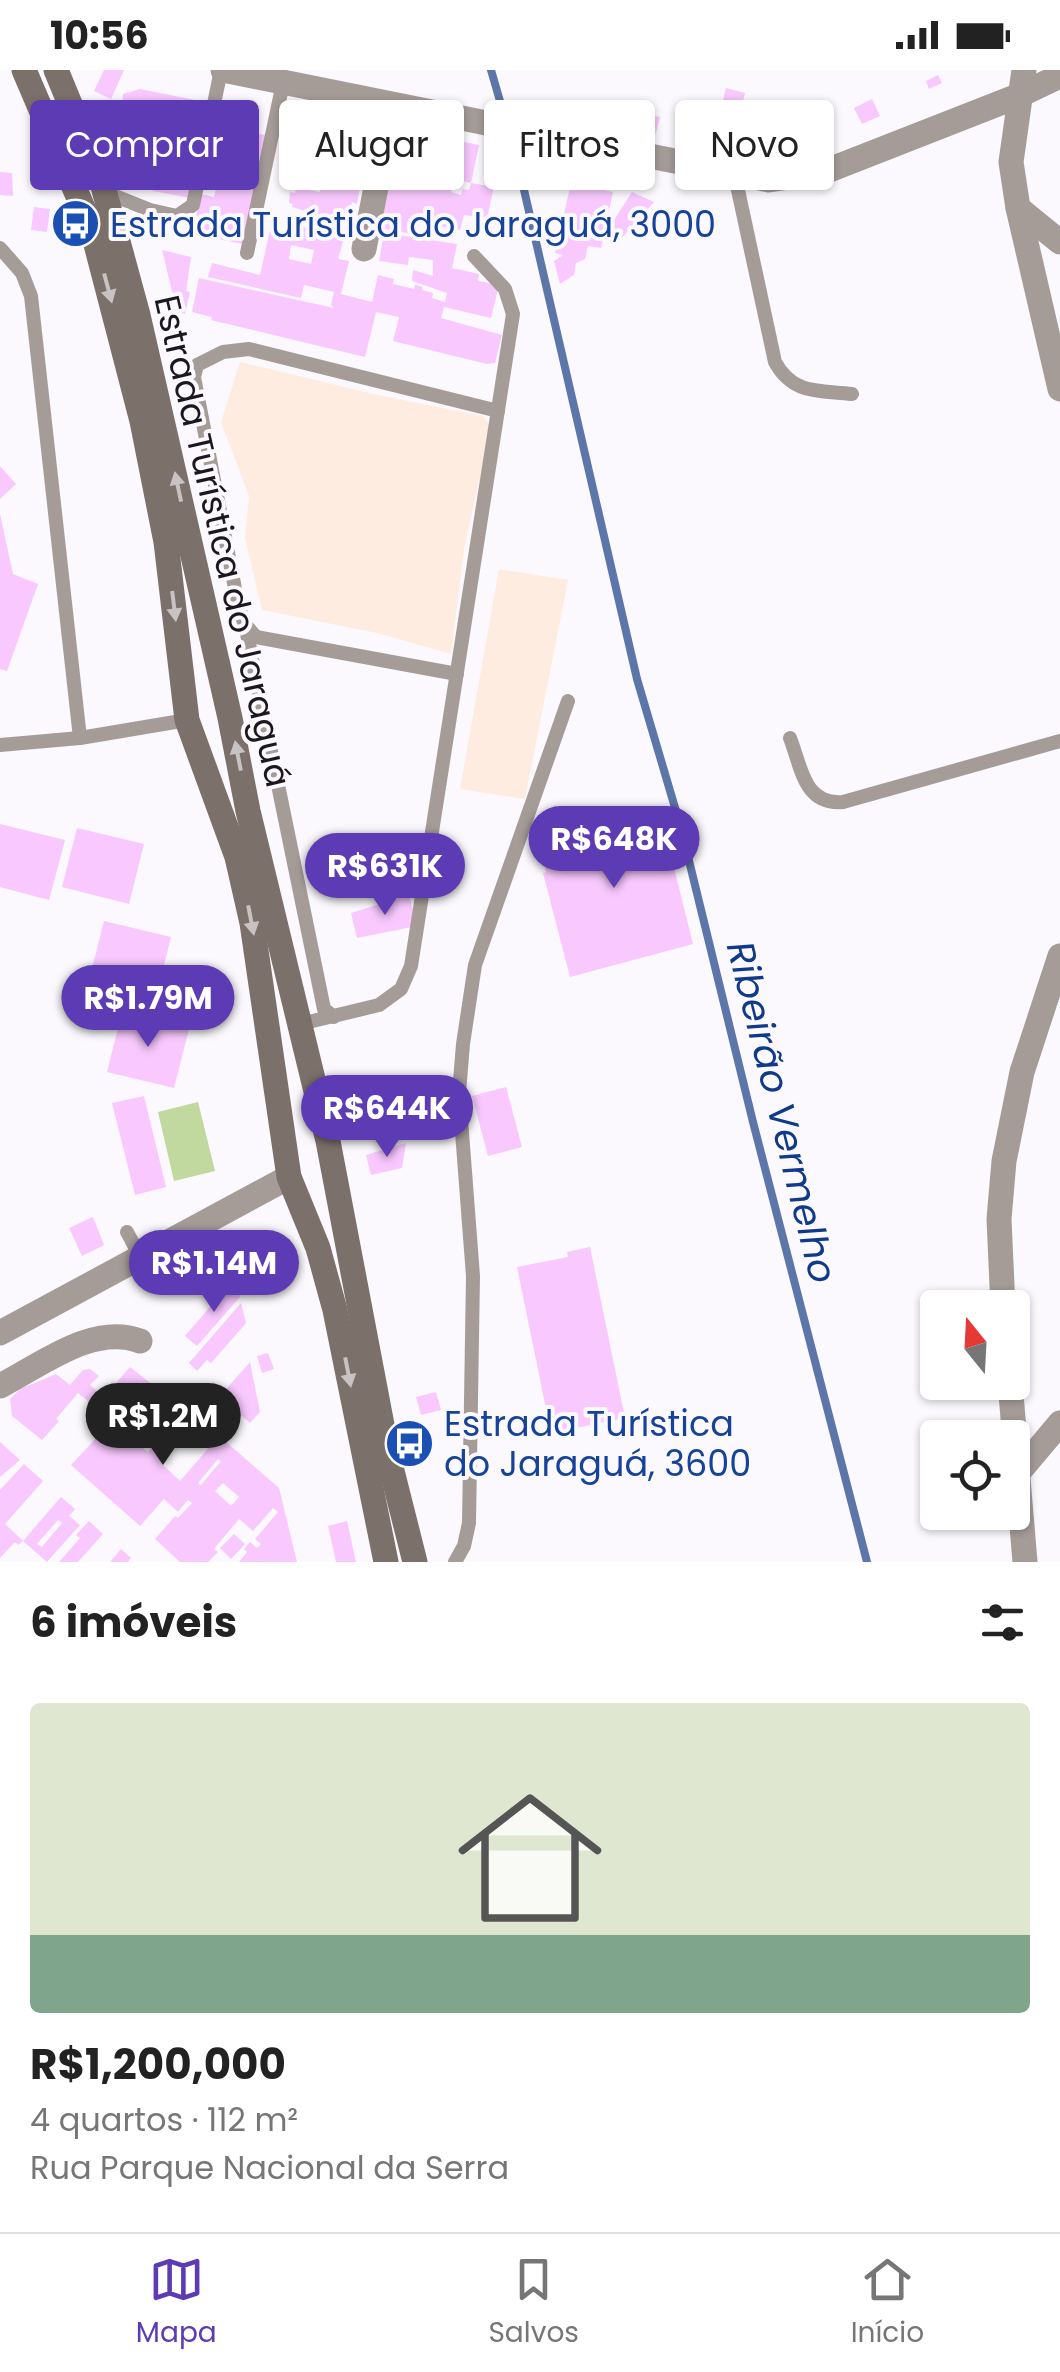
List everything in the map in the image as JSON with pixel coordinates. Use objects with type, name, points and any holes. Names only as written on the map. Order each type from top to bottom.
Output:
[{"type":"main road","name":"Estrada Turística do Jaraguá","points":[[24,70],[92,229],[142,421],[166,542],[187,720],[237,857],[252,923],[289,1176],[318,1248],[335,1310],[386,1562]]},
{"type":"main road","name":"Estrada Turística do Jaraguá","points":[[56,70],[105,192],[164,422],[248,811],[328,1141],[387,1451],[416,1562]]},
{"type":"main road","points":[[187,720],[230,718]]},
{"type":"main road","points":[[289,1176],[328,1141]]},
{"type":"street","points":[[222,70],[367,100]]},
{"type":"street","points":[[1024,70],[1011,162],[1060,390]]},
{"type":"street","points":[[834,168],[1060,76]]},
{"type":"street","points":[[464,120],[675,164]]},
{"type":"street","points":[[364,249],[375,190]]},
{"type":"street","points":[[1018,208],[1060,242]]},
{"type":"street","points":[[1002,1290],[999,1219],[1004,1161],[1022,1072],[1060,956]]},
{"type":"street","points":[[0,1332],[289,1176]]},
{"type":"street","points":[[0,1386],[88,1341],[125,1335],[140,1340]]},
{"type":"street","points":[[1030,1459],[1060,1423]]},
{"type":"street","points":[[1023,1530],[1026,1562]]},
{"type":"lane","points":[[105,192],[177,216],[193,205],[222,70]]},
{"type":"lane","points":[[247,253],[284,83]]},
{"type":"lane","points":[[738,190],[775,362],[782,376],[797,387],[852,394]]},
{"type":"lane","points":[[0,248],[12,258],[31,296],[80,738]]},
{"type":"lane","points":[[300,1024],[380,1005],[400,989],[411,966],[513,314],[505,290],[474,256]]},
{"type":"lane","points":[[334,1017],[324,1009],[194,378],[197,365],[224,352],[249,349],[498,411]]},
{"type":"lane","points":[[244,623],[256,637],[457,674]]},
{"type":"lane","points":[[455,1562],[464,1546],[468,1523],[473,1276],[460,1093],[463,1044],[475,964],[568,700]]},
{"type":"lane","points":[[0,745],[80,738],[187,720]]},
{"type":"lane","points":[[790,738],[809,789],[817,799],[830,803],[1060,740]]},
{"type":"lane","points":[[128,1232],[141,1258]]},
{"type":"shaded area","points":[[240,362],[483,416],[491,427],[464,549],[451,654],[377,633],[262,610],[245,538],[249,496],[221,422]]},
{"type":"shaded area","points":[[499,569],[568,580],[525,799],[460,789]]},
{"type":"green space","points":[[198,1102],[215,1171],[174,1181],[158,1112]]},
{"type":"building","points":[[104,70],[124,70],[111,99],[94,91]]},
{"type":"building","points":[[938,75],[942,83],[929,89],[926,81]]},
{"type":"building","points":[[726,88],[745,93],[743,100],[723,100]]},
{"type":"building","points":[[140,89],[195,100],[123,100],[123,94]]},
{"type":"building","points":[[872,99],[880,116],[862,124],[854,108]]},
{"type":"building","points":[[259,134],[266,135],[259,168]]},
{"type":"building","points":[[464,142],[479,145],[471,183],[464,181]]},
{"type":"building","points":[[0,172],[12,173],[13,196],[0,195]]},
{"type":"building","points":[[471,183],[493,190],[487,218],[464,215],[460,230],[419,222],[417,235],[385,229],[384,233],[376,232],[381,190],[451,190],[461,195]]},
{"type":"building","points":[[153,190],[192,190],[190,198]]},
{"type":"building","points":[[216,190],[254,190],[243,244],[192,234],[201,194],[214,197]]},
{"type":"building","points":[[296,190],[360,190],[347,223],[289,203],[290,192]]},
{"type":"building","points":[[569,190],[613,192],[601,248],[588,246],[585,259],[576,263],[574,275],[560,284],[554,261],[563,255],[555,253]]},
{"type":"building","points":[[632,192],[654,202],[619,241],[607,231]]},
{"type":"building","points":[[34,207],[50,209],[47,232],[31,230]]},
{"type":"building","points":[[297,226],[345,235],[338,259],[349,261],[341,294],[372,302],[378,275],[394,279],[393,284],[423,287],[422,290],[433,293],[432,298],[445,302],[447,293],[412,281],[413,270],[433,276],[433,260],[409,257],[408,265],[379,261],[384,233],[457,244],[452,268],[479,274],[478,281],[499,285],[491,318],[444,307],[441,318],[502,335],[495,363],[393,341],[399,317],[376,312],[365,357],[192,312],[199,278],[334,308],[334,292],[304,285],[301,298],[208,277],[212,263],[260,275],[270,230],[295,235]],"holes":[[[291,245],[314,250],[311,264],[289,259]]]},
{"type":"building","points":[[162,250],[191,257],[185,314],[177,312]]},
{"type":"building","points":[[0,466],[16,484],[0,499]]},
{"type":"building","points":[[0,514],[13,574],[38,584],[7,671],[0,669]]},
{"type":"building","points":[[659,807],[693,944],[570,977],[543,873],[546,872],[538,836]]},
{"type":"building","points":[[0,824],[65,840],[49,900],[0,887]]},
{"type":"building","points":[[77,828],[144,844],[129,904],[62,887]]},
{"type":"building","points":[[409,895],[417,926],[357,938],[351,913]]},
{"type":"building","points":[[104,921],[171,937],[156,997],[89,980]]},
{"type":"building","points":[[122,1012],[189,1029],[174,1088],[107,1072]]},
{"type":"building","points":[[506,1087],[522,1147],[488,1156],[472,1096]]},
{"type":"building","points":[[144,1096],[166,1187],[135,1195],[112,1103]]},
{"type":"building","points":[[406,1143],[402,1168],[371,1175],[366,1155]]},
{"type":"building","points":[[93,1217],[104,1245],[82,1256],[69,1228]]},
{"type":"building","points":[[590,1247],[625,1418],[551,1433],[517,1267],[568,1257],[567,1252]]},
{"type":"building","points":[[236,1284],[240,1297],[197,1346],[185,1336],[227,1287]]},
{"type":"building","points":[[241,1303],[246,1323],[211,1363],[207,1360],[197,1371],[189,1363]]},
{"type":"building","points":[[268,1353],[274,1369],[262,1373],[257,1356]]},
{"type":"building","points":[[250,1362],[260,1412],[250,1423],[220,1396]]},
{"type":"building","points":[[130,1367],[159,1390],[168,1402],[142,1432],[146,1435],[172,1406],[182,1415],[158,1442],[162,1445],[192,1411],[205,1423],[193,1437],[188,1433],[162,1464],[180,1481],[219,1436],[279,1488],[297,1562],[239,1562],[250,1542],[257,1548],[261,1544],[255,1539],[278,1512],[273,1508],[253,1531],[239,1519],[208,1562],[180,1562],[155,1539],[192,1503],[188,1500],[178,1512],[164,1499],[140,1526],[71,1465],[112,1421],[78,1393],[42,1440],[12,1416],[10,1399],[20,1389],[56,1374],[70,1385],[83,1370],[90,1369],[99,1376],[90,1385],[104,1397]],"holes":[[[126,1391],[131,1394],[118,1411],[113,1407]],[[144,1437],[153,1446],[148,1452],[138,1444]],[[218,1459],[221,1461],[201,1485],[198,1483]],[[223,1483],[239,1497],[231,1506],[215,1491]]]},
{"type":"building","points":[[436,1392],[441,1410],[421,1415],[416,1397]]},
{"type":"building","points":[[0,1442],[20,1460],[0,1477]]},
{"type":"building","points":[[24,1464],[43,1481],[5,1524],[23,1541],[18,1545],[15,1542],[0,1558],[0,1490]]},
{"type":"building","points":[[61,1497],[75,1509],[69,1516],[80,1525],[47,1562],[23,1541]],"holes":[[[58,1520],[62,1523],[42,1547],[37,1544]]]},
{"type":"building","points":[[89,1521],[103,1534],[78,1562],[59,1562],[80,1538],[76,1535]]},
{"type":"building","points":[[347,1521],[356,1562],[336,1562],[328,1526]]},
{"type":"building","points":[[234,1534],[245,1544],[231,1559],[220,1548]]},
{"type":"building","points":[[121,1549],[131,1558],[128,1562],[110,1562]]},
{"type":"waterway","name":"Ribeirão Vermelho","points":[[491,70],[500,100]]},
{"type":"waterway","name":"Ribeirão Vermelho","points":[[524,190],[637,679],[681,828],[867,1562]]},
{"type":"place","name":"Estrada Turística do Jaraguá, 3000","points":[[75,224]]},
{"type":"place","name":"Estrada Turística do Jaraguá, 3600","points":[[409,1443]]}]
